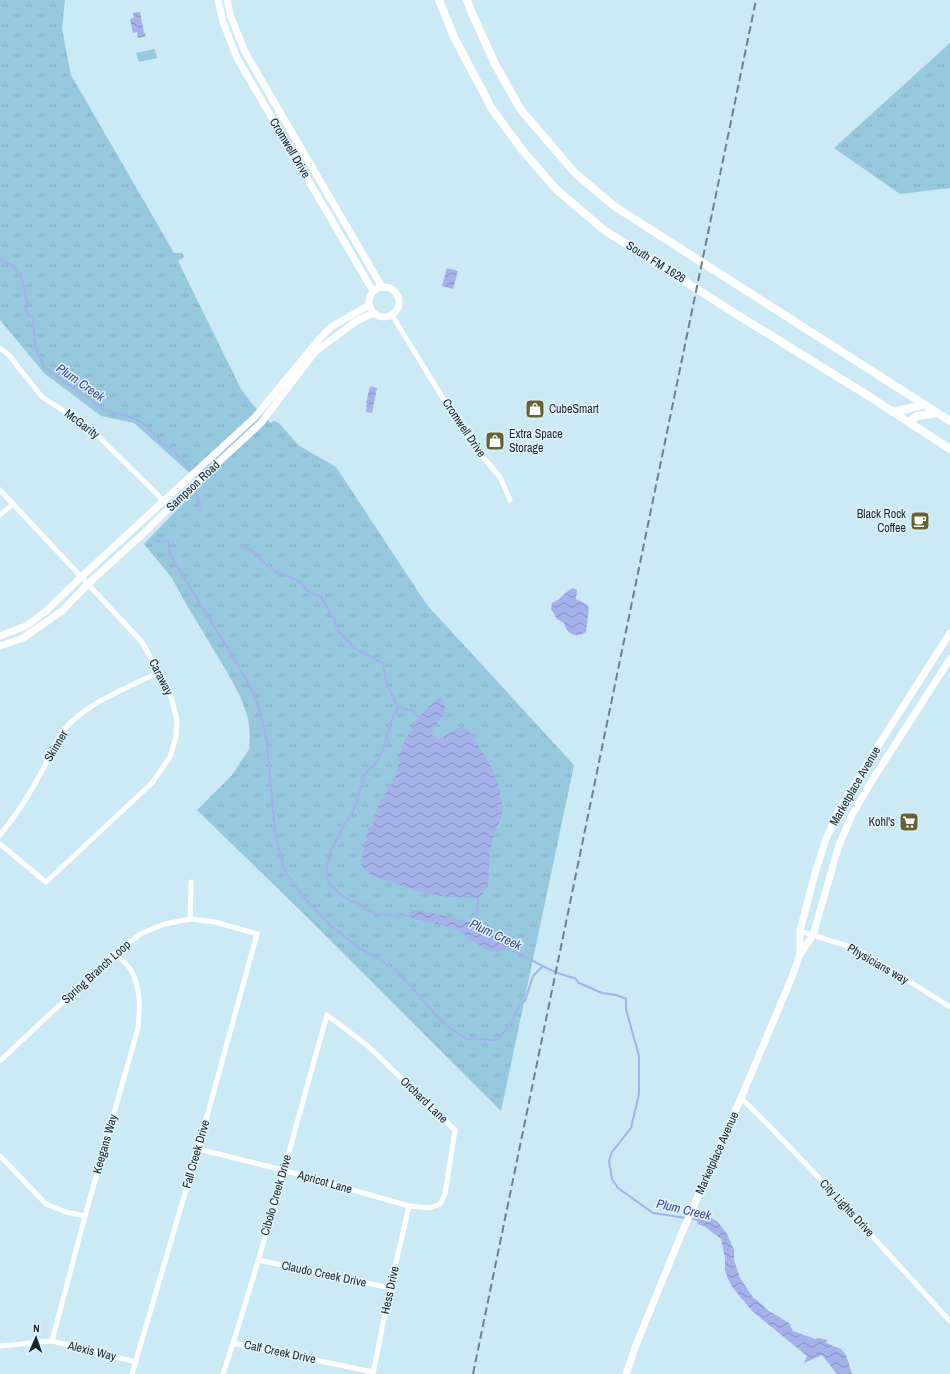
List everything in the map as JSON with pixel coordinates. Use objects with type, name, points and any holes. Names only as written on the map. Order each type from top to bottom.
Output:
[{"type":"main road","name":"South FM 1626","points":[[439,0],[454,37],[492,109],[522,151],[556,189],[604,230],[950,449]]},
{"type":"main road","name":"South FM 1626","points":[[467,0],[495,64],[521,110],[575,173],[614,206],[950,421]]},
{"type":"main road","points":[[893,412],[923,404]]},
{"type":"main road","points":[[909,422],[917,416],[937,413]]},
{"type":"street","name":"Cromwell Drive","points":[[218,0],[223,22],[237,58],[373,291]]},
{"type":"street","name":"Cromwell Drive","points":[[227,0],[231,17],[245,52],[374,276],[382,287]]},
{"type":"street","points":[[382,287],[391,288],[399,298],[398,308],[392,315],[382,317],[373,313],[369,306],[369,298],[373,291],[382,287]]},
{"type":"street","name":"Sampson Road","points":[[0,636],[26,626],[45,612],[255,417],[320,338],[332,327],[369,306]]},
{"type":"street","name":"Sampson Road","points":[[0,646],[23,638],[62,611],[88,584],[261,423],[315,352],[355,322],[373,313]]},
{"type":"street","name":"Cromwell Drive","points":[[392,315],[469,441],[500,477],[510,500]]},
{"type":"street","name":"McGarity","points":[[0,348],[8,354],[42,397],[89,426],[170,507]]},
{"type":"street","name":"Caraway","points":[[0,490],[142,642],[170,693],[177,720],[176,737],[170,757],[152,783],[46,882],[0,844]]},
{"type":"street","points":[[0,515],[13,504]]},
{"type":"street","name":"Marketplace Avenue","points":[[800,954],[800,931],[815,873],[826,839],[839,810],[950,633]]},
{"type":"street","name":"Marketplace Avenue","points":[[626,1374],[636,1345],[681,1235],[741,1098],[792,977],[800,954],[813,935],[839,845],[852,815],[871,782],[950,659]]},
{"type":"street","name":"Skinner","points":[[0,835],[16,816],[24,803],[63,731],[80,715],[103,700],[159,672]]},
{"type":"street","points":[[190,919],[191,882]]},
{"type":"street","name":"Spring Branch Loop","points":[[0,1061],[115,953],[142,933],[165,924],[190,919],[215,922],[257,934]]},
{"type":"street","name":"Physicians way","points":[[800,931],[864,953],[950,1007]]},
{"type":"street","name":"Fall Creek Drive","points":[[132,1374],[198,1149],[257,934]]},
{"type":"street","name":"Keegans Way","points":[[52,1341],[85,1216],[138,1028],[140,1005],[138,988],[132,971],[115,953]]},
{"type":"street","name":"Cibolo Creek Drive","points":[[223,1374],[258,1260],[327,1015]]},
{"type":"street","name":"Orchard Lane","points":[[327,1015],[368,1046],[455,1130],[445,1194],[440,1204],[430,1208]]},
{"type":"street","name":"City Lights Drive","points":[[741,1098],[767,1123],[863,1225],[950,1321]]},
{"type":"street","name":"Apricot Lane","points":[[198,1149],[283,1170],[409,1206],[430,1208]]},
{"type":"street","points":[[0,1156],[46,1204],[66,1212],[85,1216]]},
{"type":"street","name":"Hess Drive","points":[[373,1373],[390,1288],[409,1206]]},
{"type":"street","name":"Claudo Creek Drive","points":[[258,1260],[390,1288]]},
{"type":"street","name":"Alexis Way","points":[[0,1346],[52,1341],[136,1362]]},
{"type":"street","name":"Calf Creek Drive","points":[[233,1343],[373,1373]]},
{"type":"green space","points":[[0,0],[65,0],[62,29],[71,75],[174,253],[182,253],[184,257],[178,261],[241,389],[253,405],[271,423],[274,421],[279,423],[298,445],[336,467],[427,605],[574,765],[501,1111],[308,918],[197,810],[233,774],[249,749],[250,736],[248,718],[240,696],[227,672],[172,578],[144,544],[202,484],[134,423],[101,416],[44,373],[0,320]]},
{"type":"green space","points":[[950,43],[950,188],[900,194],[834,148]]},
{"type":"green space","points":[[155,49],[157,58],[139,62],[136,53]]},
{"type":"water","points":[[140,12],[144,33],[146,36],[138,38],[137,32],[133,33],[130,19],[134,18],[133,13]]},
{"type":"water","points":[[447,268],[458,271],[453,289],[442,286]]},
{"type":"water","points":[[370,386],[377,388],[372,413],[366,412],[366,403]]},
{"type":"water","points":[[573,588],[577,590],[576,599],[586,604],[589,608],[586,632],[579,635],[570,633],[565,627],[564,623],[557,619],[551,609],[552,603]]},
{"type":"water","points":[[441,696],[445,707],[444,713],[434,728],[432,735],[437,738],[442,738],[456,729],[466,729],[486,757],[494,773],[502,804],[501,817],[494,834],[490,850],[488,883],[483,894],[478,898],[428,894],[375,877],[364,869],[362,859],[368,829],[373,825],[379,802],[393,782],[400,762],[398,761],[407,736],[421,715]]},
{"type":"water","points":[[414,910],[470,922],[505,939],[509,946],[502,951],[488,949],[475,943],[457,930],[411,917],[411,911]]},
{"type":"water","points":[[699,1215],[707,1215],[718,1222],[727,1234],[734,1250],[734,1260],[740,1278],[752,1296],[769,1311],[789,1323],[793,1331],[815,1339],[819,1338],[827,1340],[826,1343],[841,1349],[846,1355],[852,1374],[837,1374],[822,1355],[804,1363],[807,1356],[752,1311],[733,1288],[728,1279],[725,1270],[725,1258],[721,1239],[704,1226],[697,1224]]},
{"type":"waterway","name":"Plum Creek","points":[[0,260],[14,266],[21,276],[27,304],[25,306],[26,312],[29,316],[33,316],[35,346],[44,367],[103,409],[134,418],[144,424],[162,444],[171,448],[190,469]]},
{"type":"waterway","name":"Plum Creek","points":[[196,491],[200,507]]},
{"type":"waterway","points":[[155,541],[169,541],[171,556],[252,690],[260,711],[267,741],[275,833],[284,870],[301,894],[330,925],[358,947],[396,970],[445,1025],[466,1039],[498,1040],[510,1025],[519,1006],[525,1001],[533,976],[542,967]]},
{"type":"waterway","name":"Plum Creek","points":[[241,546],[252,551],[276,572],[282,573],[298,581],[308,591],[321,597],[335,620],[336,629],[356,649],[383,663],[386,682],[398,707],[391,722],[379,759],[365,774],[355,807],[330,853],[326,876],[329,883],[339,893],[350,901],[359,904],[377,914],[400,917],[412,915]]},
{"type":"waterway","points":[[398,707],[413,711],[419,717]]},
{"type":"waterway","points":[[475,924],[478,898]]},
{"type":"waterway","name":"Plum Creek","points":[[507,947],[557,973],[575,978],[579,983],[602,993],[616,995],[626,999],[626,1009],[639,1056],[639,1094],[631,1128],[612,1152],[609,1161],[612,1179],[618,1188],[653,1213],[699,1220]]},
{"type":"railway","points":[[473,1374],[756,0]]},
{"type":"place","name":"CubeSmart","points":[[535,409]]},
{"type":"place","name":"Extra Space Storage","points":[[495,441]]},
{"type":"place","name":"Black Rock Coffee","points":[[920,521]]},
{"type":"place","name":"Kohl's","points":[[909,822]]}]
